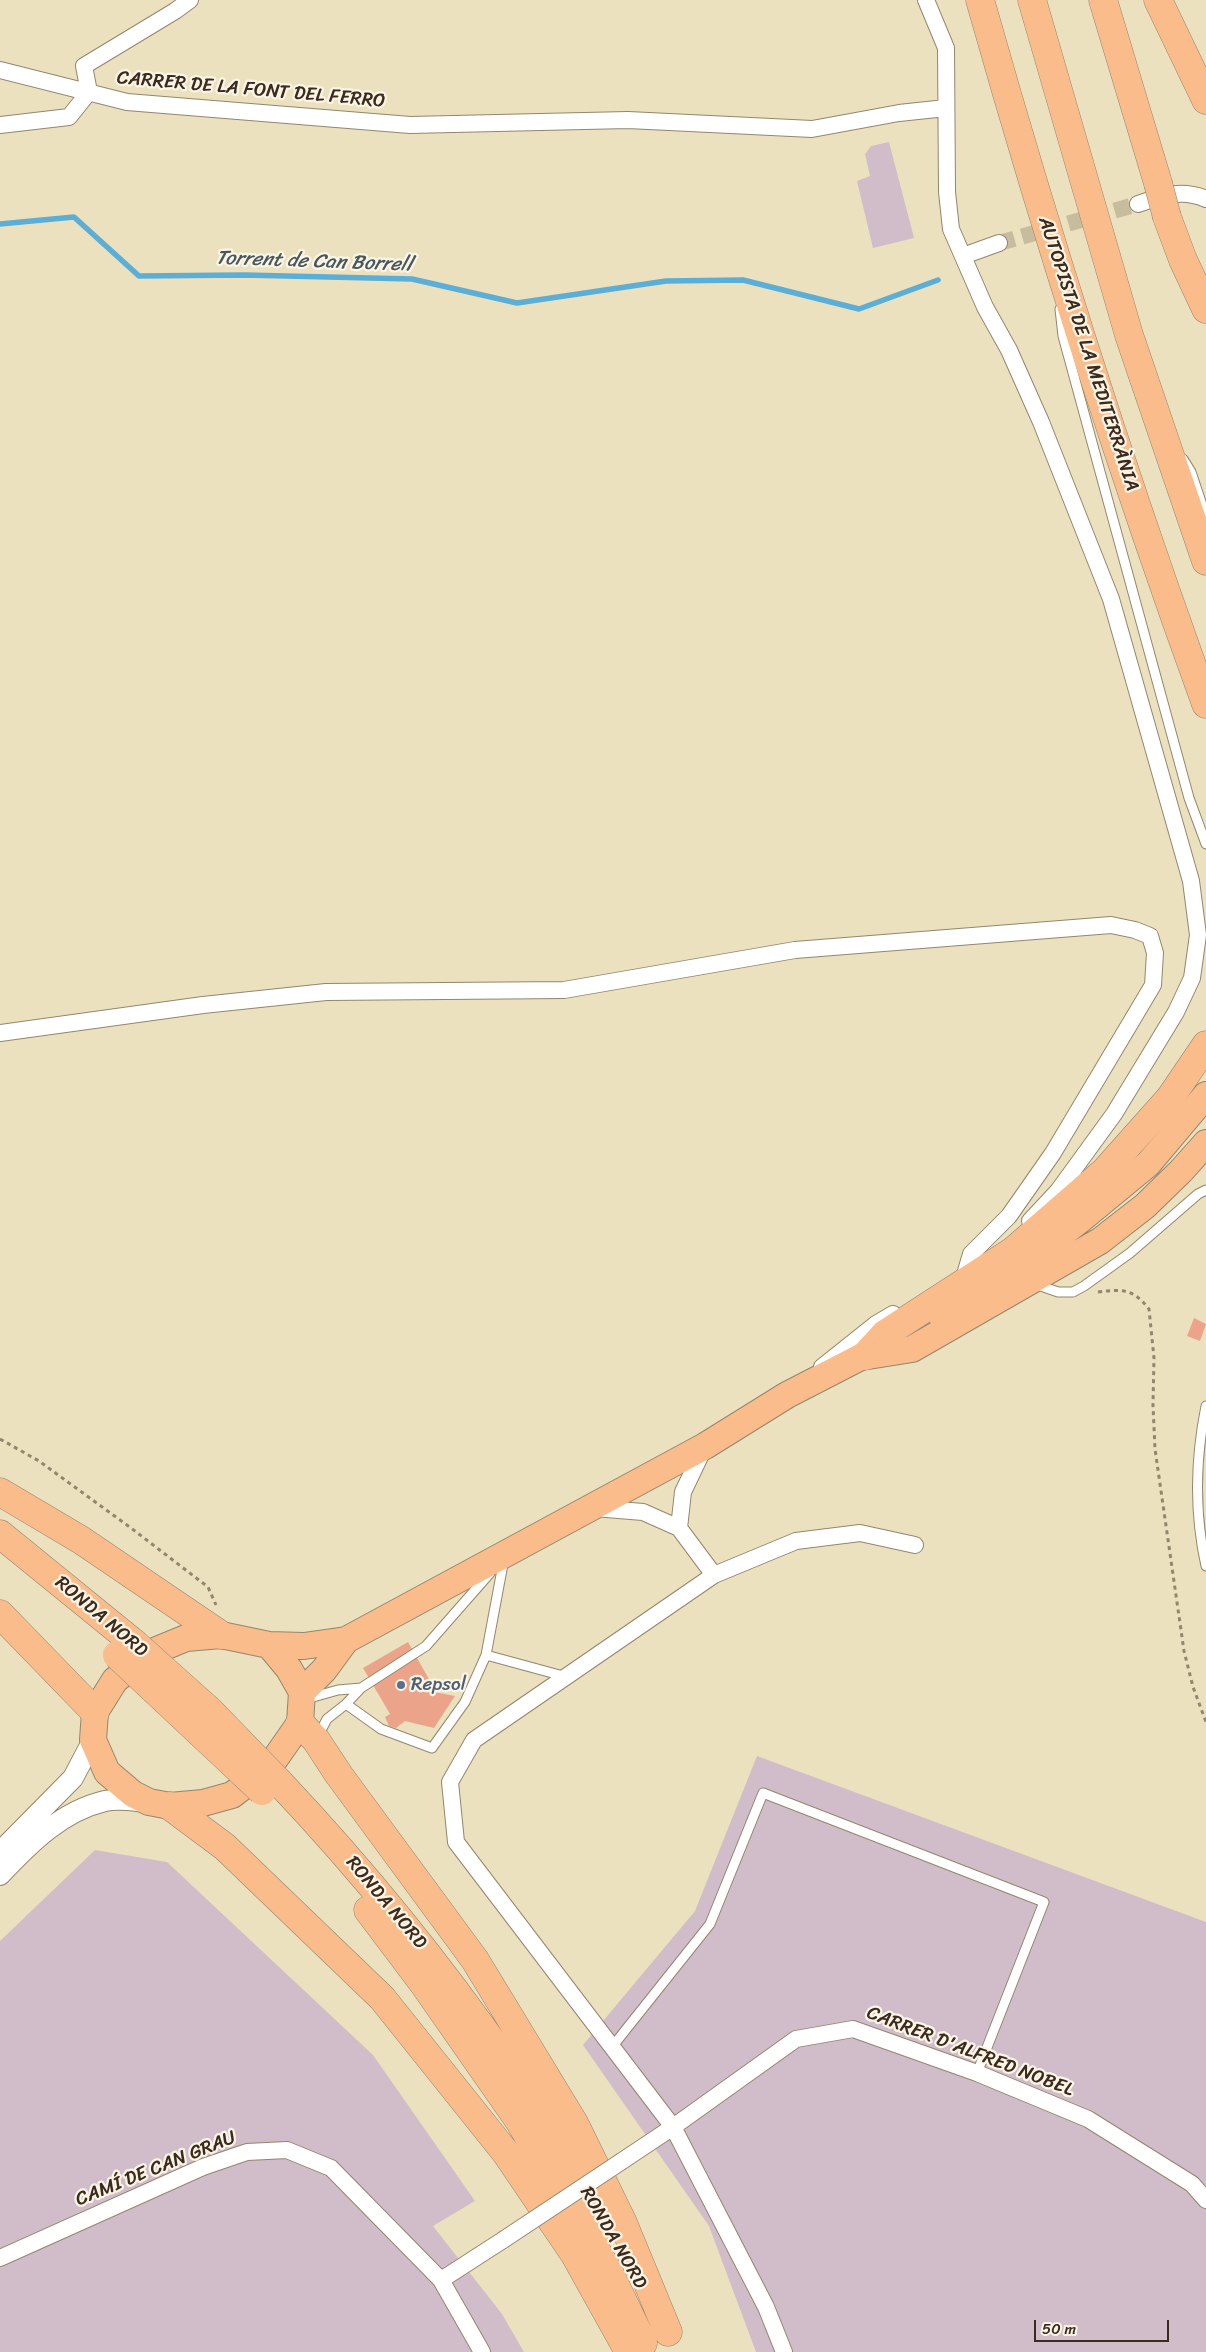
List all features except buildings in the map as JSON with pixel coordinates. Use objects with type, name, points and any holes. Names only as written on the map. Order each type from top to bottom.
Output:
[{"type":"highway","name":"AUTOPISTA DE LA MEDITERRÀNIA","points":[[980,0],[1054,249],[1142,522],[1206,704]]},
{"type":"highway","points":[[1032,0],[1129,335],[1206,561]]},
{"type":"highway","points":[[1103,0],[1168,216],[1183,260],[1206,310]]},
{"type":"highway","points":[[1158,0],[1206,100]]},
{"type":"highway","points":[[865,1356],[885,1334],[1013,1251],[1105,1171],[1170,1098],[1206,1045]]},
{"type":"highway","points":[[0,1492],[81,1540],[226,1636]]},
{"type":"highway","name":"RONDA NORD","points":[[0,1534],[126,1649]]},
{"type":"highway","name":"RONDA NORD","points":[[0,1558],[210,1711],[321,1854],[381,1926],[520,2122],[609,2272],[648,2352]]},
{"type":"highway","points":[[0,1614],[95,1712]]},
{"type":"highway","points":[[305,1714],[339,1775],[475,1960],[574,2122],[623,2223],[672,2342]]},
{"type":"highway","name":"RONDA NORD","points":[[270,1786],[337,1844],[441,1970],[509,2065],[572,2167],[672,2342]]},
{"type":"highway","points":[[160,1804],[226,1847],[382,1998],[506,2153],[575,2255],[629,2352]]},
{"type":"main road","points":[[346,1640],[324,1670],[305,1714],[270,1766],[232,1795],[203,1803],[160,1804],[132,1794],[107,1772],[93,1740],[95,1712],[115,1680],[152,1652],[186,1638],[226,1636],[269,1646],[304,1646],[346,1640],[505,1556],[705,1446],[787,1394],[865,1356],[1023,1264],[1148,1164],[1206,1095]]},
{"type":"main road","points":[[865,1356],[912,1349],[1100,1241],[1145,1206],[1181,1171],[1206,1143]]},
{"type":"main road","points":[[269,1646],[289,1669],[305,1714]]},
{"type":"street","points":[[89,92],[84,66],[176,11],[190,0]]},
{"type":"street","points":[[787,1394],[876,1324],[966,1271],[1016,1236],[1058,1191],[1114,1114],[1176,1012],[1192,978],[1198,935],[1190,881],[1111,599],[1037,413],[1009,350],[985,307],[951,229],[947,192],[946,48],[926,0]]},
{"type":"street","name":"CARRER DE LA FONT DEL FERRO","points":[[0,70],[128,102],[410,125],[628,120],[812,129],[899,113],[946,108]]},
{"type":"street","name":"CARRER DE LA FONT DEL FERRO","points":[[0,125],[69,117],[89,92]]},
{"type":"street","points":[[1138,204],[1166,194],[1182,192],[1206,199]]},
{"type":"street","points":[[963,256],[999,243]]},
{"type":"street","points":[[0,1033],[203,1005],[326,992],[564,990],[795,950],[1111,925],[1136,930],[1150,936],[1155,953],[1153,984],[1053,1153],[1009,1216],[971,1254],[966,1271]]},
{"type":"street","points":[[679,1528],[683,1492],[705,1446]]},
{"type":"street","points":[[591,1508],[643,1512],[679,1528],[714,1575]]},
{"type":"street","points":[[784,2352],[766,2307],[673,2127],[456,1842],[450,1782],[474,1740],[567,1678],[714,1575],[796,1541],[860,1533],[915,1545]]},
{"type":"street","points":[[0,1852],[73,1778],[93,1740]]},
{"type":"street","points":[[0,1874],[21,1853],[67,1814],[107,1800],[160,1804]]},
{"type":"street","name":"CARRER D'ALFRED NOBEL","points":[[441,2280],[673,2127],[796,2039],[853,2029],[978,2073],[1088,2118],[1192,2184],[1206,2200]]},
{"type":"street","name":"CAMÍ DE CAN GRAU","points":[[0,2258],[203,2167],[247,2152],[287,2150],[331,2168],[441,2280],[482,2352]]},
{"type":"lane","points":[[1054,249],[1063,336],[1189,798],[1206,844]]},
{"type":"lane","points":[[1159,423],[1191,472],[1206,517]]},
{"type":"lane","points":[[1028,1282],[1058,1292],[1072,1292],[1130,1253],[1198,1194],[1206,1190]]},
{"type":"lane","points":[[1206,1406],[1197,1464],[1197,1510],[1206,1566]]},
{"type":"lane","points":[[346,1704],[381,1729],[432,1748],[465,1702],[486,1656],[505,1556]]},
{"type":"lane","points":[[305,1714],[327,1718],[346,1704],[361,1688],[426,1646],[505,1556]]},
{"type":"lane","points":[[486,1656],[567,1678]]},
{"type":"lane","points":[[305,1714],[338,1690],[361,1688]]},
{"type":"lane","points":[[612,2047],[710,1924],[763,1793],[1044,1902],[978,2073]]},
{"type":"path","points":[[1072,1292],[1122,1290],[1133,1293],[1149,1309],[1154,1358],[1153,1406],[1156,1458],[1184,1651],[1193,1687],[1206,1722]]},
{"type":"path","points":[[0,1439],[40,1461],[208,1587],[226,1636]]},
{"type":"shaded area","points":[[889,142],[914,238],[873,248],[857,181],[870,176],[865,154],[871,146]]},
{"type":"shaded area","points":[[757,1756],[1206,1922],[1206,2352],[756,2352],[709,2226],[583,2045],[695,1911]]},
{"type":"shaded area","points":[[95,1850],[167,1862],[373,2055],[475,2201],[433,2226],[502,2314],[524,2352],[0,2352],[0,1941]]},
{"type":"waterway","name":"Torrent de Can Borrell","points":[[0,224],[74,217],[139,276],[244,275],[412,279],[517,303],[666,281],[743,280],[859,309],[938,280]]},
{"type":"tunnel","points":[[999,243],[1138,204]]},
{"type":"place","name":"Repsol","points":[[401,1685]]}]
